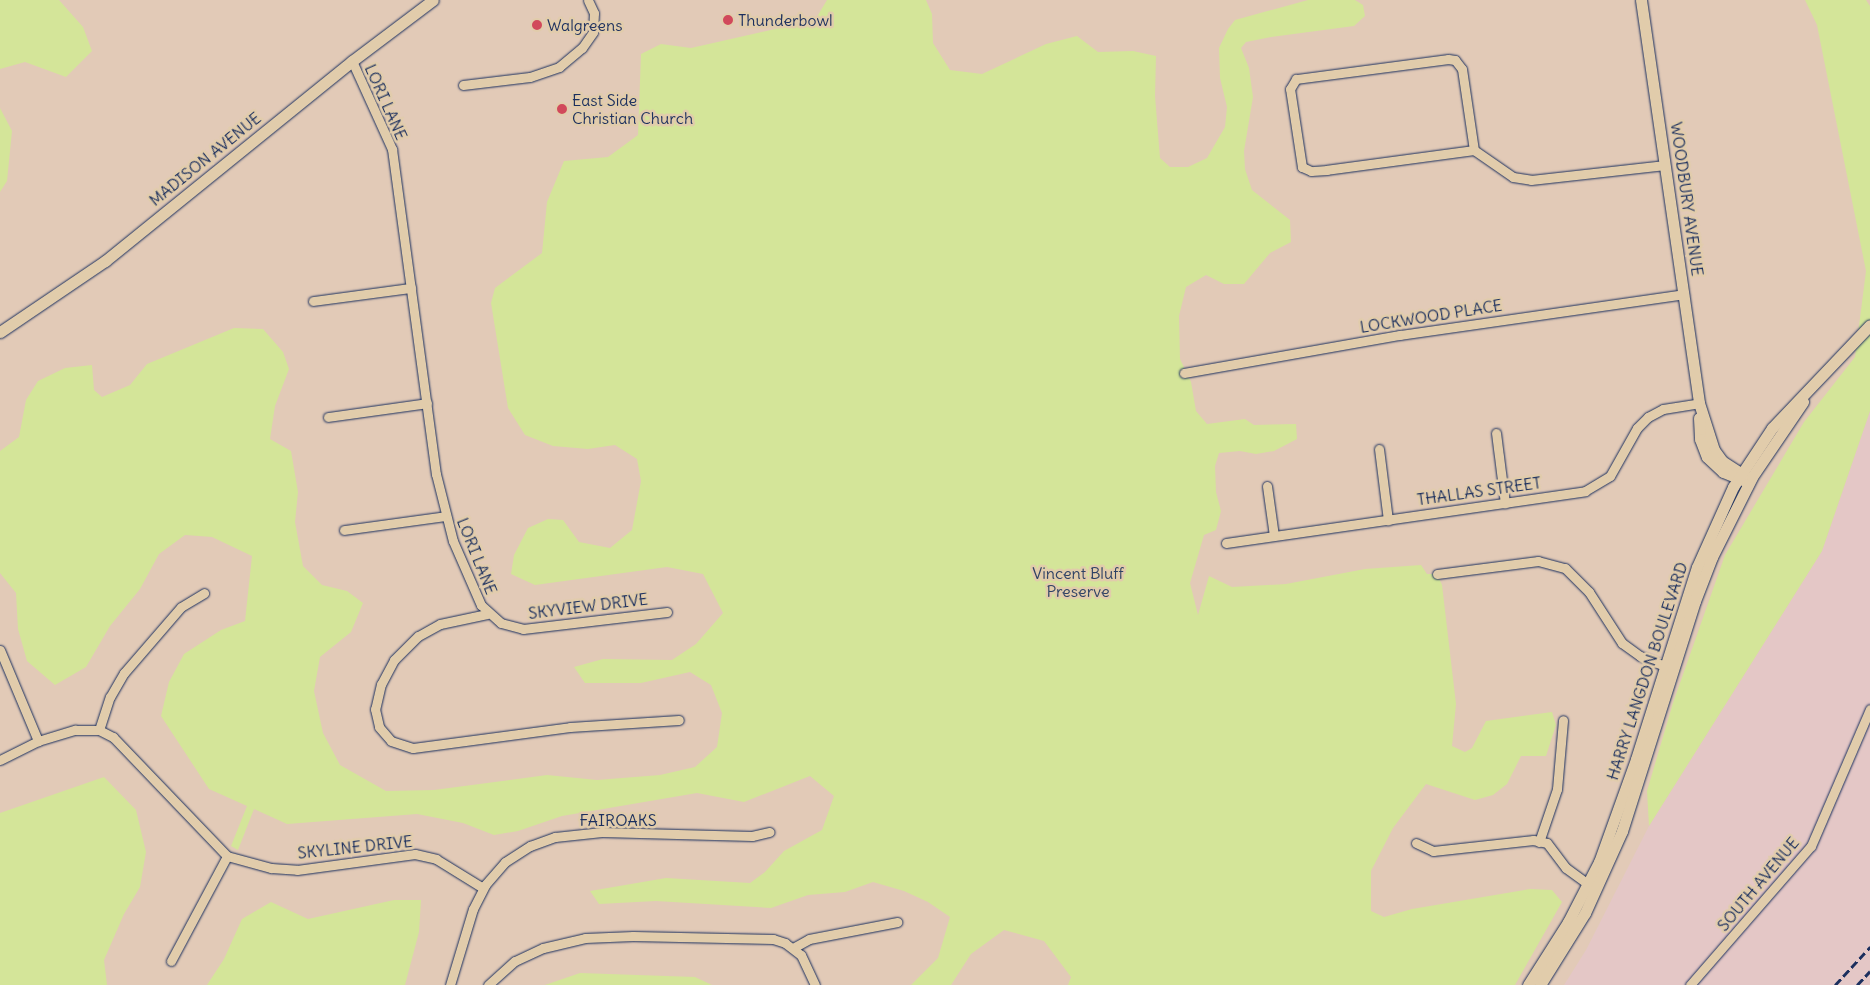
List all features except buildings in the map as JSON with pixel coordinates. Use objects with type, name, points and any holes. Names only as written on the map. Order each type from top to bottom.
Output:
[{"type":"main road","name":"WOODBURY AVENUE","points":[[1641,0],[1684,294],[1702,445],[1710,462],[1722,466],[1743,478]]},
{"type":"main road","name":"MADISON AVENUE","points":[[0,332],[105,261],[429,1]]},
{"type":"main road","name":"HARRY LANGDON BOULEVARD","points":[[1540,985],[1592,887],[1703,577],[1754,455],[1789,408],[1870,325]]},
{"type":"main road","name":"HARRY LANGDON BOULEVARD","points":[[1669,668],[1697,567],[1728,498],[1818,380]]},
{"type":"main road","points":[[1728,498],[1728,482],[1722,466],[1739,462],[1754,455]]},
{"type":"main road","name":"HARRY LANGDON BOULEVARD","points":[[1528,985],[1592,887]]},
{"type":"street","points":[[463,85],[530,77],[559,67],[582,48],[593,32],[594,13],[588,0]]},
{"type":"street","points":[[1474,150],[1462,69],[1455,60],[1298,78],[1290,89],[1300,163],[1308,171],[1474,150],[1513,177],[1531,180],[1665,165]]},
{"type":"street","name":"LORI LANE","points":[[352,61],[392,149],[427,404],[446,516],[470,583],[487,614],[440,624],[418,636],[394,660],[381,684],[375,709],[379,727],[391,741],[413,748],[570,727],[679,720]]},
{"type":"street","points":[[313,301],[412,288]]},
{"type":"street","name":"LOCKWOOD PLACE","points":[[1184,373],[1400,334],[1684,294]]},
{"type":"street","name":"THALLAS STREET","points":[[1226,543],[1505,503],[1595,487],[1610,476],[1637,428],[1648,417],[1664,409],[1698,403]]},
{"type":"street","points":[[328,417],[427,404]]},
{"type":"street","points":[[1496,433],[1505,503]]},
{"type":"street","points":[[1379,449],[1388,520]]},
{"type":"street","points":[[1267,486],[1274,536]]},
{"type":"street","points":[[344,530],[446,516]]},
{"type":"street","points":[[1437,574],[1538,561],[1565,568],[1589,592],[1622,643],[1640,656],[1669,668]]},
{"type":"street","points":[[99,730],[110,697],[124,673],[181,607],[204,594]]},
{"type":"street","name":"SKYVIEW DRIVE","points":[[487,614],[507,626],[528,629],[667,612]]},
{"type":"street","points":[[0,650],[38,741]]},
{"type":"street","name":"SOUTH AVENUE","points":[[1690,985],[1811,846],[1870,710]]},
{"type":"street","points":[[1539,842],[1557,789],[1563,720]]},
{"type":"street","points":[[0,760],[38,741],[76,730],[99,730],[113,737],[227,856],[171,961]]},
{"type":"street","name":"FAIROAKS","points":[[483,888],[515,855],[555,837],[602,832],[752,836],[770,832]]},
{"type":"street","points":[[1416,843],[1433,851],[1539,842],[1547,844],[1566,868],[1592,887]]},
{"type":"street","name":"SKYLINE DRIVE","points":[[227,856],[271,868],[297,870],[414,854],[436,859],[483,888]]},
{"type":"street","points":[[450,985],[473,909],[483,888]]},
{"type":"street","points":[[793,948],[808,938],[898,922]]},
{"type":"street","points":[[488,985],[505,969],[525,956],[585,938],[764,938],[793,948],[808,964],[815,985]]},
{"type":"shaded area","points":[[1870,411],[1870,985],[1564,985],[1586,950],[1649,826],[1822,551]]},
{"type":"green space","points":[[0,0],[59,0],[83,27],[92,51],[66,77],[25,62],[0,69]]},
{"type":"green space","name":"Vincent Bluff Preserve","points":[[827,0],[926,0],[932,14],[933,43],[950,70],[982,74],[1046,44],[1077,36],[1098,52],[1133,51],[1156,56],[1155,96],[1160,158],[1170,167],[1188,167],[1207,158],[1225,127],[1227,107],[1220,78],[1219,48],[1228,29],[1235,20],[1308,0],[1355,0],[1363,5],[1365,16],[1354,26],[1271,37],[1246,42],[1241,48],[1249,68],[1253,97],[1244,151],[1245,169],[1252,190],[1290,220],[1291,242],[1270,253],[1244,284],[1224,284],[1206,275],[1186,287],[1179,316],[1180,359],[1191,382],[1196,411],[1207,424],[1245,419],[1254,425],[1296,424],[1297,439],[1274,451],[1256,454],[1240,451],[1219,453],[1215,466],[1216,492],[1221,511],[1216,530],[1204,535],[1190,583],[1198,615],[1209,576],[1232,587],[1286,584],[1365,569],[1421,565],[1427,574],[1437,574],[1442,585],[1456,704],[1452,746],[1465,752],[1472,748],[1486,721],[1552,712],[1556,725],[1546,756],[1521,756],[1507,784],[1493,795],[1475,800],[1426,784],[1393,828],[1371,871],[1371,911],[1384,917],[1412,909],[1530,889],[1552,890],[1562,902],[1515,985],[1068,985],[1071,977],[1044,941],[1004,930],[971,954],[951,985],[911,985],[938,958],[950,917],[928,902],[904,891],[873,882],[845,892],[808,895],[771,908],[656,901],[599,904],[590,891],[666,878],[750,883],[765,872],[784,851],[822,830],[834,796],[810,776],[744,802],[697,793],[562,816],[518,831],[494,835],[463,823],[417,814],[287,824],[254,809],[238,850],[231,846],[247,806],[209,789],[161,716],[169,682],[184,654],[221,630],[245,621],[252,556],[212,537],[185,535],[159,554],[140,589],[110,626],[86,667],[55,685],[27,661],[18,629],[16,593],[0,573],[0,451],[19,437],[26,400],[38,381],[65,368],[92,365],[94,390],[102,397],[130,385],[147,364],[234,328],[263,329],[283,352],[289,369],[275,406],[270,439],[291,451],[298,492],[295,522],[303,566],[322,585],[347,591],[363,603],[351,632],[320,657],[314,691],[323,733],[340,765],[386,791],[434,790],[547,775],[597,780],[660,775],[695,767],[717,747],[722,713],[711,685],[690,672],[641,683],[585,683],[574,667],[603,659],[672,660],[696,644],[723,613],[703,574],[667,567],[535,585],[511,574],[514,555],[528,528],[548,519],[563,520],[579,542],[610,548],[632,530],[641,481],[637,459],[615,445],[588,449],[553,446],[525,435],[508,408],[491,303],[495,288],[542,253],[547,202],[564,161],[608,157],[638,135],[641,54],[661,44],[691,48],[815,20]]},
{"type":"green space","points":[[1805,0],[1866,0],[1870,6],[1870,411],[1822,551],[1649,826],[1647,791],[1673,703],[1725,555],[1804,422],[1855,357],[1866,271],[1817,25]]},
{"type":"green space","points":[[0,108],[12,131],[7,181],[0,192]]},
{"type":"green space","points":[[104,777],[136,810],[146,852],[140,887],[124,914],[104,960],[107,985],[0,985],[0,813]]},
{"type":"green space","points":[[394,900],[421,900],[419,932],[405,985],[207,985],[224,959],[242,919],[271,902],[308,919]]},
{"type":"green space","points":[[580,973],[695,977],[712,985],[545,985]]},
{"type":"railway","points":[[1835,985],[1870,947]]},
{"type":"railway","points":[[1857,985],[1870,971]]},
{"type":"place","name":"Thunderbowl","points":[[728,20]]},
{"type":"place","name":"Walgreens","points":[[537,25]]},
{"type":"place","name":"East Side Christian Church","points":[[562,109]]}]
